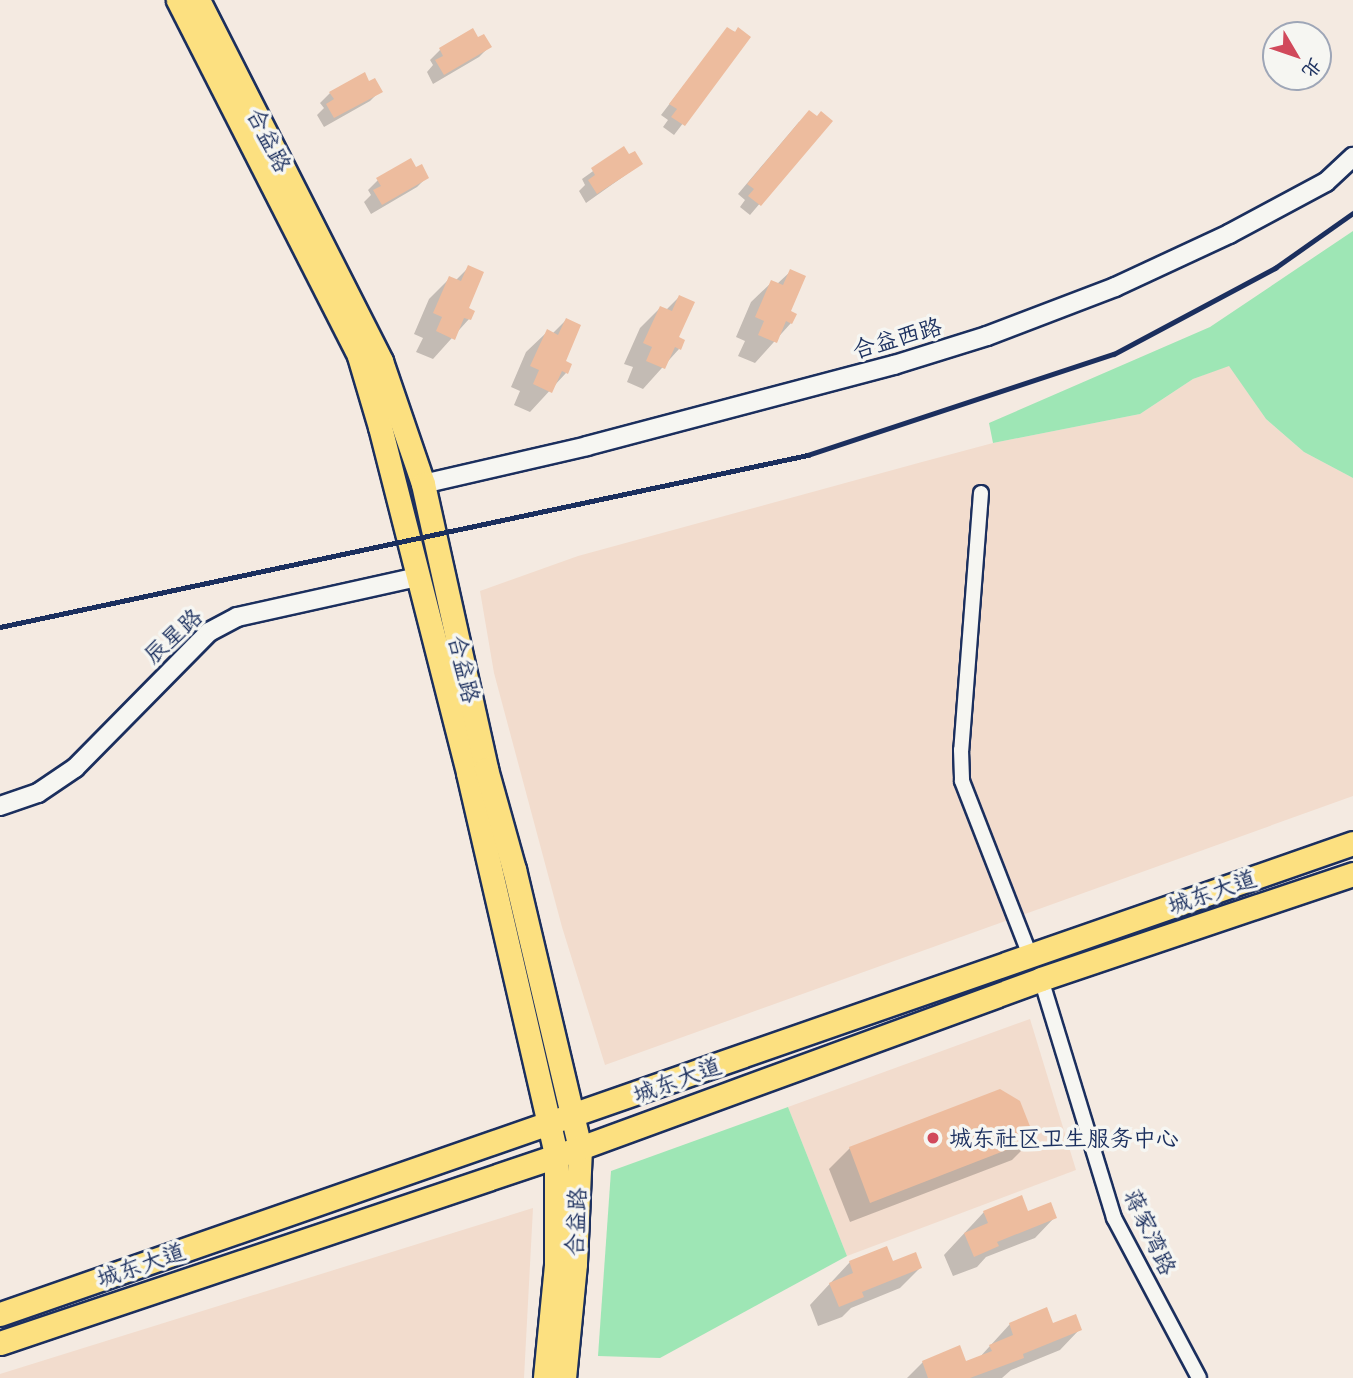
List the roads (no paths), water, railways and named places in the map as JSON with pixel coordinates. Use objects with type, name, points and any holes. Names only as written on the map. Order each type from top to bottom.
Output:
[{"type":"main road","name":"合益路","points":[[178,0],[359,356],[468,773],[556,1155],[556,1265],[545,1378]]},
{"type":"main road","name":"合益路","points":[[198,0],[381,360],[423,484],[486,769],[514,869],[580,1148],[575,1264],[564,1378]]},
{"type":"main road","name":"城东大道","points":[[0,1314],[573,1117],[1353,843]]},
{"type":"main road","name":"城东大道","points":[[0,1343],[580,1148],[1041,979],[1353,874]]},
{"type":"street","name":"合益西路","points":[[423,484],[587,446],[843,379],[987,336],[1115,288],[1229,234],[1326,181],[1353,157]]},
{"type":"street","points":[[981,493],[961,750],[962,781],[1030,955]]},
{"type":"street","name":"辰星路","points":[[0,806],[38,793],[75,768],[201,639],[227,622],[237,617],[418,578]]},
{"type":"street","name":"蒋家湾路","points":[[1041,979],[1114,1217],[1199,1378]]},
{"type":"railway","points":[[0,627],[808,455],[1114,354],[1275,268],[1353,213]]},
{"type":"place","name":"城东社区卫生服务中心","points":[[933,1138]]}]
